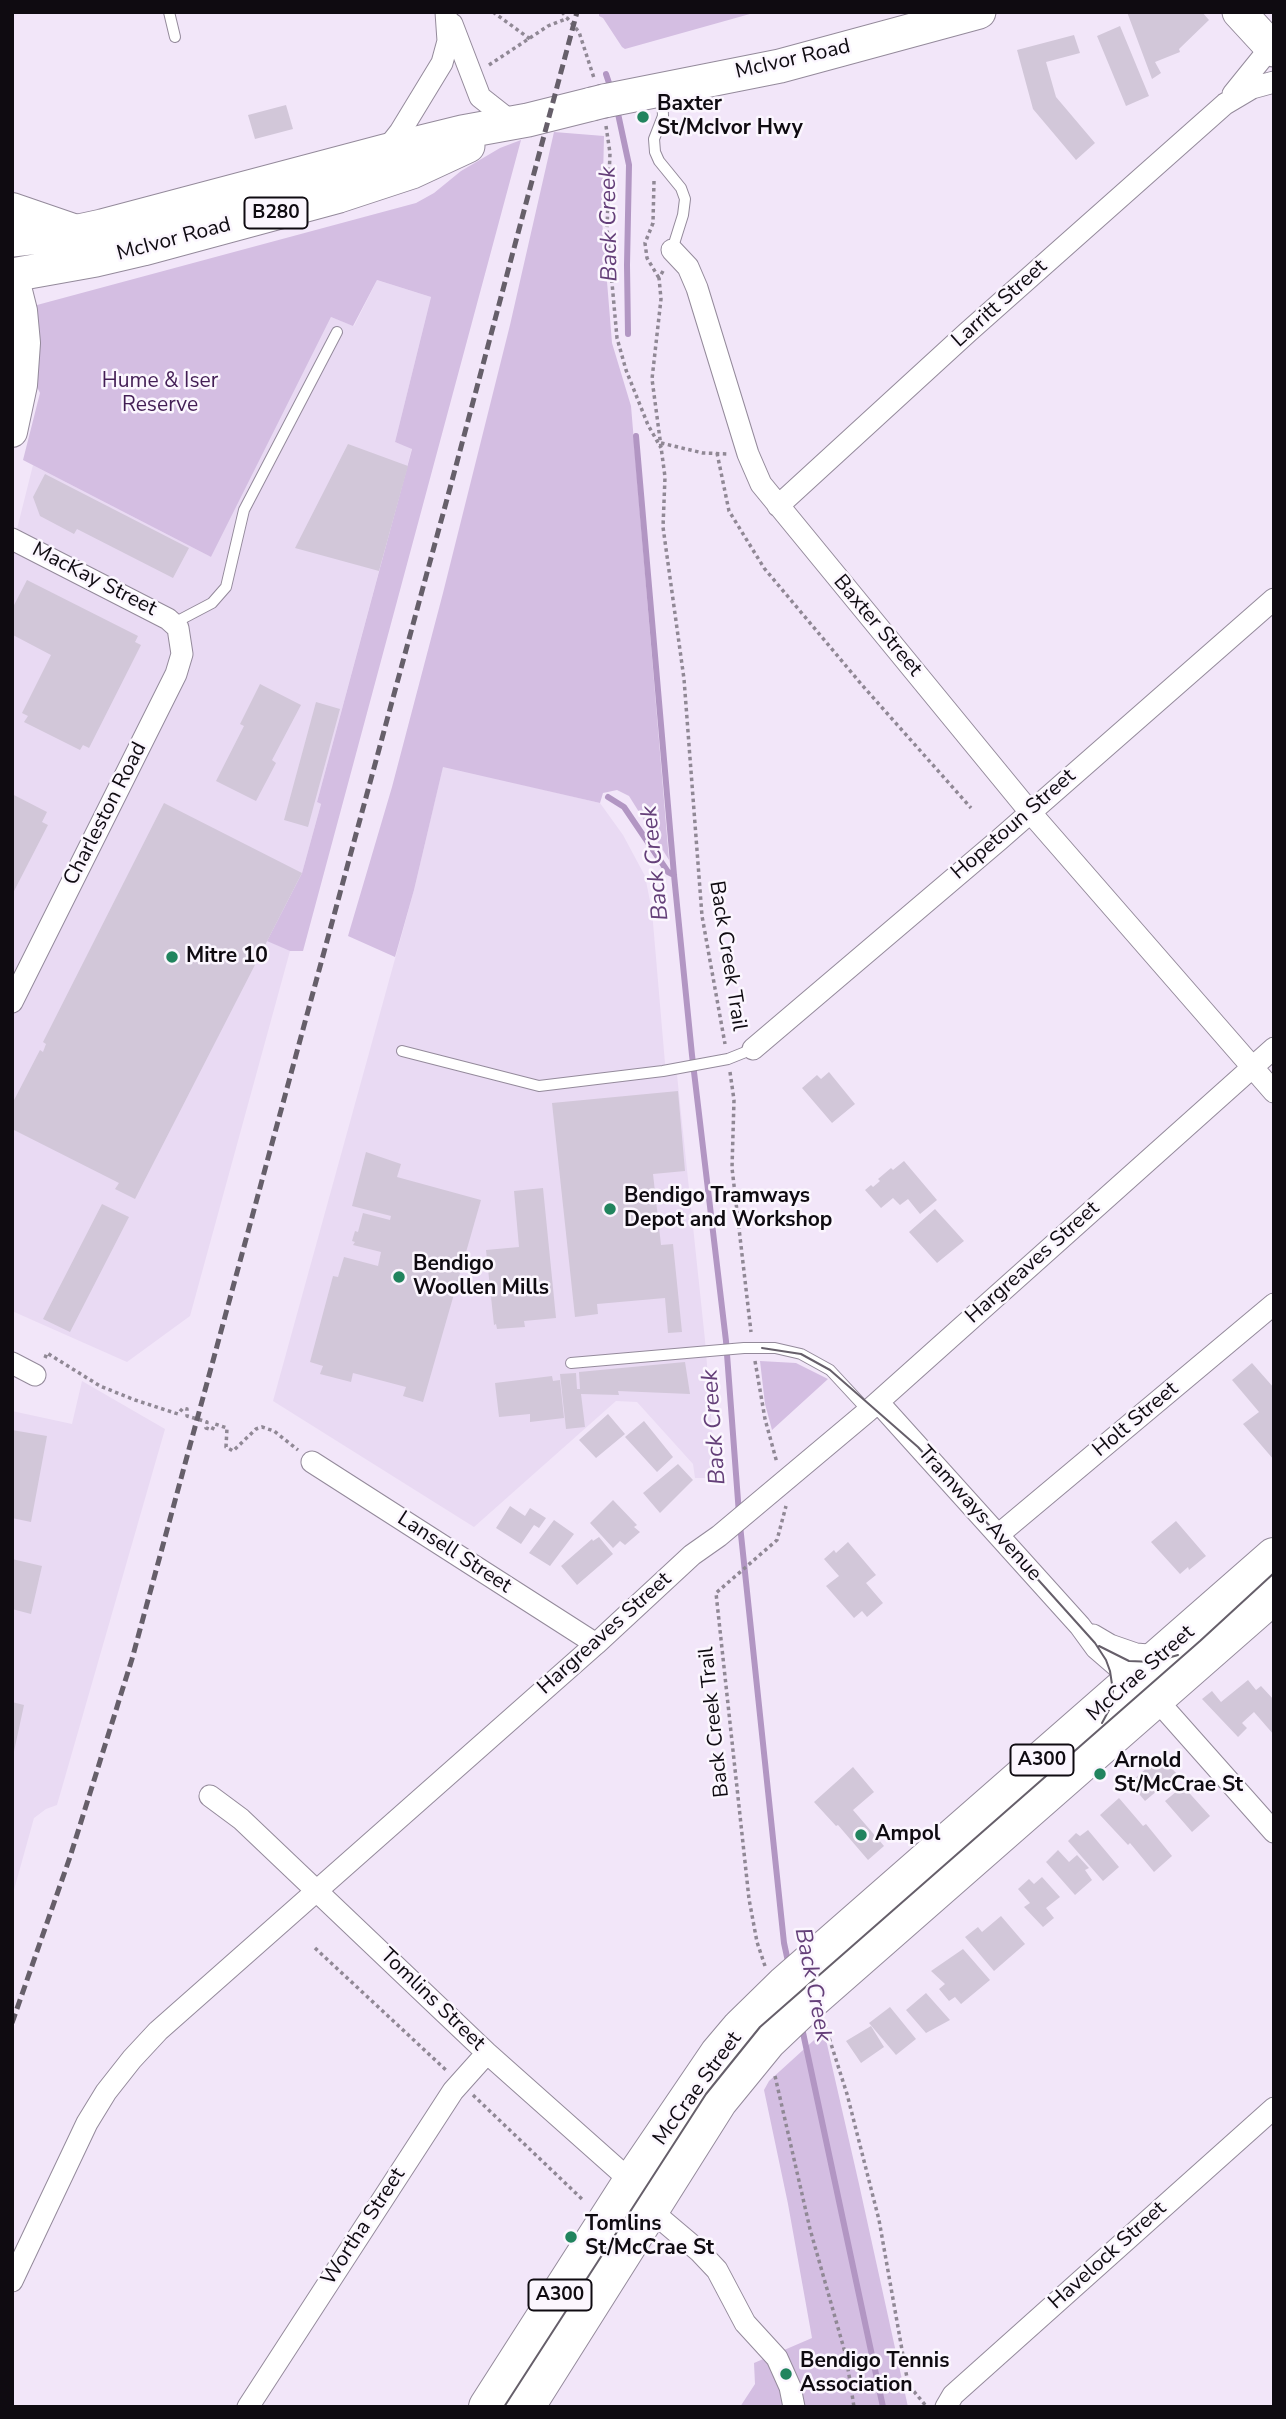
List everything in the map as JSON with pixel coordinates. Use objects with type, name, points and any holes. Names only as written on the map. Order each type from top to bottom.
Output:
[{"type":"highway","name":"McCrae Street","points":[[1144,1689],[1174,1645],[1274,1557]]},
{"type":"highway","name":"McCrae Street","points":[[640,2195],[719,2054],[775,1995],[816,1995],[1144,1689],[1274,1594]]},
{"type":"highway","name":"A300","points":[[488,2407],[640,2195]]},
{"type":"highway","name":"A300","points":[[525,2407],[640,2195]]},
{"type":"main road","name":"McIvor Road","points":[[12,240],[79,230],[462,132],[521,122],[608,99],[744,52],[890,12]]},
{"type":"main road","name":"McIvor Road","points":[[608,99],[780,66],[979,12]]},
{"type":"main road","points":[[1239,12],[1273,49]]},
{"type":"main road","name":"McIvor Road","points":[[13,274],[96,260],[351,192],[412,172],[521,122]]},
{"type":"street","points":[[447,12],[480,97],[521,122]]},
{"type":"street","points":[[385,151],[415,109],[442,62],[448,41],[447,12]]},
{"type":"street","name":"Larritt Street","points":[[778,506],[968,332],[1225,104],[1273,49]]},
{"type":"street","name":"Larritt Street","points":[[1225,104],[1252,88],[1274,82]]},
{"type":"street","points":[[12,208],[79,230]]},
{"type":"street","name":"Baxter Street","points":[[672,250],[688,267],[702,300],[748,454],[761,484],[1030,812],[1274,1092]]},
{"type":"street","points":[[12,432],[22,384],[25,343],[19,292],[13,274]]},
{"type":"street","name":"MacKay Street","points":[[12,539],[174,623]]},
{"type":"street","name":"Hopetoun Street","points":[[753,1049],[1274,599]]},
{"type":"street","name":"Charleston Road","points":[[12,1002],[176,674],[182,654],[180,634],[174,623]]},
{"type":"street","name":"Hargreaves Street","points":[[12,2281],[81,2134],[106,2092],[158,2031],[596,1644],[692,1555],[719,1536],[873,1406],[1274,1048]]},
{"type":"street","name":"Holt Street","points":[[999,1535],[1274,1304]]},
{"type":"street","points":[[12,1363],[35,1375]]},
{"type":"street","name":"Tramways Avenue","points":[[873,1406],[999,1535],[1103,1655],[1144,1689],[1274,1832]]},
{"type":"street","name":"Lansell Street","points":[[312,1462],[596,1644]]},
{"type":"street","name":"Tramways Avenue","points":[[1080,1626],[1110,1645],[1136,1654],[1153,1654],[1174,1645]]},
{"type":"street","name":"Tomlins Street","points":[[210,1796],[241,1819],[700,2252],[717,2270],[745,2323],[777,2358],[790,2387],[794,2407]]},
{"type":"street","name":"Wortha Street","points":[[248,2407],[453,2091],[487,2053]]},
{"type":"street","name":"Havelock Street","points":[[946,2407],[953,2395],[1274,2108]]},
{"type":"lane","points":[[169,12],[175,37]]},
{"type":"lane","name":"Baxter Street","points":[[662,89],[663,116],[653,142],[655,152],[681,188],[685,199],[672,250]]},
{"type":"lane","points":[[174,623],[212,603],[226,587],[244,510],[337,332]]},
{"type":"lane","points":[[402,1051],[539,1086],[723,1060],[753,1049]]},
{"type":"lane","points":[[571,1363],[749,1348],[788,1351],[815,1361],[873,1406]]},
{"type":"path","points":[[493,12],[530,39]]},
{"type":"path","name":"Back Creek Trail","points":[[562,12],[583,40],[608,99],[610,153],[607,228],[617,338],[626,370],[648,425],[663,450]]},
{"type":"path","points":[[481,70],[548,26],[568,18]]},
{"type":"path","name":"Back Creek Trail","points":[[654,176],[653,223],[645,243],[647,258],[659,278],[661,299],[652,379],[663,450],[663,527],[684,679],[702,916],[723,1060],[734,1100],[732,1168],[749,1348],[777,1465]]},
{"type":"path","points":[[661,443],[704,453],[748,454]]},
{"type":"path","points":[[716,453],[729,511],[764,568],[862,685],[971,808]]},
{"type":"path","points":[[35,1375],[47,1353],[118,1394],[178,1414],[183,1408],[187,1409],[187,1416],[206,1422],[206,1428],[212,1430],[215,1424],[227,1428],[226,1447],[233,1451],[257,1429],[267,1427],[312,1462]]},
{"type":"path","name":"Back Creek Trail","points":[[775,1995],[757,1942],[749,1899],[716,1593],[777,1540],[788,1497]]},
{"type":"path","points":[[315,1948],[450,2074]]},
{"type":"path","points":[[816,1995],[864,2156],[879,2220],[907,2378],[912,2389],[927,2407]]},
{"type":"path","points":[[773,2072],[810,2229],[846,2356],[854,2407]]},
{"type":"path","points":[[465,2088],[586,2202]]},
{"type":"shaded area","points":[[377,280],[431,297],[395,442],[412,448],[317,802],[321,804],[302,873],[267,940],[290,951],[190,1316],[127,1362],[12,1311],[12,549],[33,465],[211,557],[331,317],[354,326]]},
{"type":"shaded area","points":[[443,766],[600,803],[623,835],[645,876],[652,911],[666,1075],[677,1075],[705,1340],[716,1478],[695,1478],[693,1464],[637,1402],[616,1401],[474,1527],[273,1401],[414,890]]},
{"type":"shaded area","points":[[82,1381],[165,1429],[57,1805],[34,1818],[12,1897],[12,1411],[72,1424]]},
{"type":"green space","points":[[599,12],[757,12],[625,49],[599,16]]},
{"type":"green space","points":[[554,132],[604,136],[602,220],[612,343],[631,406],[669,860],[629,796],[617,790],[603,793],[600,803],[443,767],[395,957],[348,936],[392,787],[443,593],[510,325]]},
{"type":"green space","name":"Hume & Iser Reserve","points":[[521,140],[303,951],[290,951],[267,941],[302,873],[321,804],[317,802],[412,449],[395,442],[431,297],[377,280],[353,326],[331,317],[211,557],[23,460],[40,393],[36,385],[37,305],[416,203],[434,193],[461,171],[500,148]]},
{"type":"green space","points":[[760,1361],[796,1363],[828,1379],[772,1430],[765,1404]]},
{"type":"green space","points":[[824,2031],[908,2407],[740,2407],[755,2384],[754,2363],[812,2338],[764,2090],[769,2081]]},
{"type":"building","points":[[1127,12],[1202,12],[1209,20],[1179,49],[1180,52],[1155,62],[1161,73],[1152,79]]},
{"type":"building","points":[[1120,26],[1149,96],[1126,106],[1097,36]]},
{"type":"building","points":[[1074,35],[1080,53],[1046,62],[1056,97],[1095,143],[1076,160],[1033,109],[1017,50]]},
{"type":"building","points":[[286,105],[293,129],[255,139],[248,115]]},
{"type":"building","points":[[348,444],[408,466],[379,571],[295,548]]},
{"type":"building","points":[[45,474],[189,548],[173,578],[77,529],[74,534],[40,516],[33,497]]},
{"type":"building","points":[[27,580],[138,636],[135,642],[141,645],[89,748],[83,745],[80,750],[24,722],[28,716],[22,713],[51,655],[13,635],[12,609]]},
{"type":"building","points":[[260,684],[301,705],[272,760],[276,763],[256,801],[216,781],[244,726],[240,724]]},
{"type":"building","points":[[316,702],[340,709],[308,827],[284,820]]},
{"type":"building","points":[[12,794],[47,812],[42,822],[48,825],[12,895]]},
{"type":"building","name":"Mitre 10","points":[[164,803],[302,873],[135,1199],[115,1189],[119,1183],[12,1129],[12,1104],[40,1050],[43,1052],[46,1044],[43,1042]]},
{"type":"building","points":[[829,1072],[855,1104],[832,1123],[802,1088],[817,1075],[821,1079]]},
{"type":"building","name":"Bendigo Tramways Depot and Workshop","points":[[678,1091],[685,1171],[653,1174],[661,1245],[673,1244],[682,1332],[668,1333],[665,1298],[597,1304],[598,1314],[575,1317],[552,1103]]},
{"type":"building","name":"Bendigo Woollen Mills","points":[[366,1152],[401,1164],[397,1177],[481,1200],[423,1402],[403,1396],[406,1387],[353,1373],[351,1382],[320,1374],[323,1366],[310,1362],[333,1276],[338,1277],[344,1257],[378,1266],[381,1252],[353,1245],[355,1242],[352,1241],[355,1231],[358,1232],[363,1213],[390,1220],[391,1216],[352,1206]]},
{"type":"building","points":[[904,1161],[937,1200],[920,1214],[908,1199],[900,1205],[893,1198],[881,1208],[865,1190],[871,1185],[873,1187],[891,1168],[893,1170]]},
{"type":"building","points":[[543,1188],[556,1318],[524,1321],[525,1327],[497,1329],[496,1324],[494,1325],[486,1250],[519,1247],[514,1191]]},
{"type":"building","points":[[102,1204],[129,1217],[70,1332],[43,1319]]},
{"type":"building","points":[[935,1209],[964,1241],[937,1263],[909,1232]]},
{"type":"building","points":[[685,1362],[690,1394],[618,1391],[619,1395],[581,1394],[585,1427],[566,1429],[560,1374],[576,1373],[577,1389],[580,1389],[579,1372]]},
{"type":"building","points":[[1252,1363],[1274,1388],[1274,1460],[1243,1424],[1259,1412],[1232,1380]]},
{"type":"building","points":[[552,1376],[553,1381],[560,1380],[564,1418],[530,1422],[530,1414],[499,1417],[495,1383]]},
{"type":"building","points":[[608,1414],[625,1434],[596,1458],[579,1440]]},
{"type":"building","points":[[644,1421],[673,1457],[657,1472],[625,1437]]},
{"type":"building","points":[[12,1430],[47,1436],[31,1522],[12,1518]]},
{"type":"building","points":[[678,1464],[693,1480],[660,1513],[643,1493]]},
{"type":"building","points":[[613,1500],[637,1525],[634,1527],[640,1532],[625,1545],[620,1541],[613,1548],[590,1523]]},
{"type":"building","points":[[510,1506],[525,1516],[530,1508],[546,1518],[539,1528],[534,1525],[521,1544],[496,1528]]},
{"type":"building","points":[[554,1520],[574,1534],[550,1566],[529,1553]]},
{"type":"building","points":[[1176,1521],[1206,1556],[1180,1574],[1151,1542]]},
{"type":"building","points":[[599,1537],[613,1554],[577,1585],[561,1566],[592,1539],[593,1541]]},
{"type":"building","points":[[848,1542],[876,1575],[866,1583],[883,1603],[867,1617],[862,1611],[854,1618],[826,1586],[839,1576],[824,1559]]},
{"type":"building","points":[[12,1559],[42,1566],[31,1614],[12,1609]]},
{"type":"building","points":[[1248,1680],[1256,1690],[1261,1686],[1274,1700],[1274,1735],[1254,1712],[1242,1723],[1247,1728],[1238,1737],[1202,1699],[1212,1691],[1221,1702]]},
{"type":"building","points":[[12,1702],[24,1705],[13,1756],[12,1756]]},
{"type":"building","points":[[1160,1756],[1177,1774],[1145,1801],[1130,1783]]},
{"type":"building","points":[[853,1767],[874,1792],[853,1810],[884,1846],[868,1860],[814,1802]]},
{"type":"building","points":[[1183,1786],[1210,1816],[1192,1832],[1165,1801]]},
{"type":"building","points":[[1119,1798],[1143,1826],[1146,1824],[1172,1856],[1154,1872],[1130,1843],[1128,1845],[1100,1815]]},
{"type":"building","points":[[1088,1830],[1119,1867],[1103,1881],[1068,1841],[1076,1833],[1080,1836]]},
{"type":"building","points":[[1058,1850],[1069,1862],[1077,1855],[1089,1868],[1085,1870],[1092,1880],[1075,1895],[1046,1862]]},
{"type":"building","points":[[1042,1877],[1060,1897],[1046,1908],[1054,1918],[1043,1927],[1024,1907],[1030,1903],[1018,1889],[1029,1879],[1034,1884]]},
{"type":"building","points":[[1001,1916],[1025,1944],[994,1971],[965,1937],[978,1927],[982,1932]]},
{"type":"building","points":[[963,1949],[990,1980],[961,2004],[955,1997],[949,2001],[939,1989],[945,1984],[931,1971]]},
{"type":"building","points":[[926,1993],[950,2020],[926,2033],[906,2010]]},
{"type":"building","points":[[890,2007],[916,2039],[896,2055],[869,2023]]},
{"type":"building","points":[[871,2026],[884,2047],[861,2063],[846,2041]]},
{"type":"waterway","name":"Back Creek","points":[[606,74],[611,89]]},
{"type":"waterway","name":"Back Creek","points":[[617,109],[629,165],[628,334]]},
{"type":"waterway","name":"Back Creek","points":[[636,436],[674,875],[726,1341],[739,1514]]},
{"type":"waterway","points":[[608,797],[624,807],[668,872],[674,875]]},
{"type":"waterway","name":"Back Creek","points":[[740,1525],[784,1943],[789,1966]]},
{"type":"waterway","name":"Back Creek","points":[[802,2028],[883,2407]]},
{"type":"tram line","points":[[762,1348],[801,1354],[830,1370],[918,1447],[998,1535],[1095,1643],[1106,1660],[1113,1691],[1109,1710],[1102,1723]]},
{"type":"tram line","points":[[504,2407],[706,2094],[760,2027],[1274,1573]]},
{"type":"tram line","points":[[1099,1646],[1129,1661],[1154,1662],[1178,1655]]},
{"type":"railway","points":[[12,2023],[70,1857],[132,1659],[577,12]]},
{"type":"place","name":"Baxter St/McIvor Hwy","points":[[643,117]]},
{"type":"place","name":"Mitre 10","points":[[172,957]]},
{"type":"place","name":"Bendigo Tramways Depot and Workshop","points":[[610,1209]]},
{"type":"place","name":"Bendigo Woollen Mills","points":[[399,1277]]},
{"type":"place","name":"Arnold St/McCrae St","points":[[1100,1774]]},
{"type":"place","name":"Ampol","points":[[861,1835]]},
{"type":"place","name":"Tomlins St/McCrae St","points":[[571,2237]]},
{"type":"place","name":"Bendigo Tennis Association","points":[[786,2374]]}]
